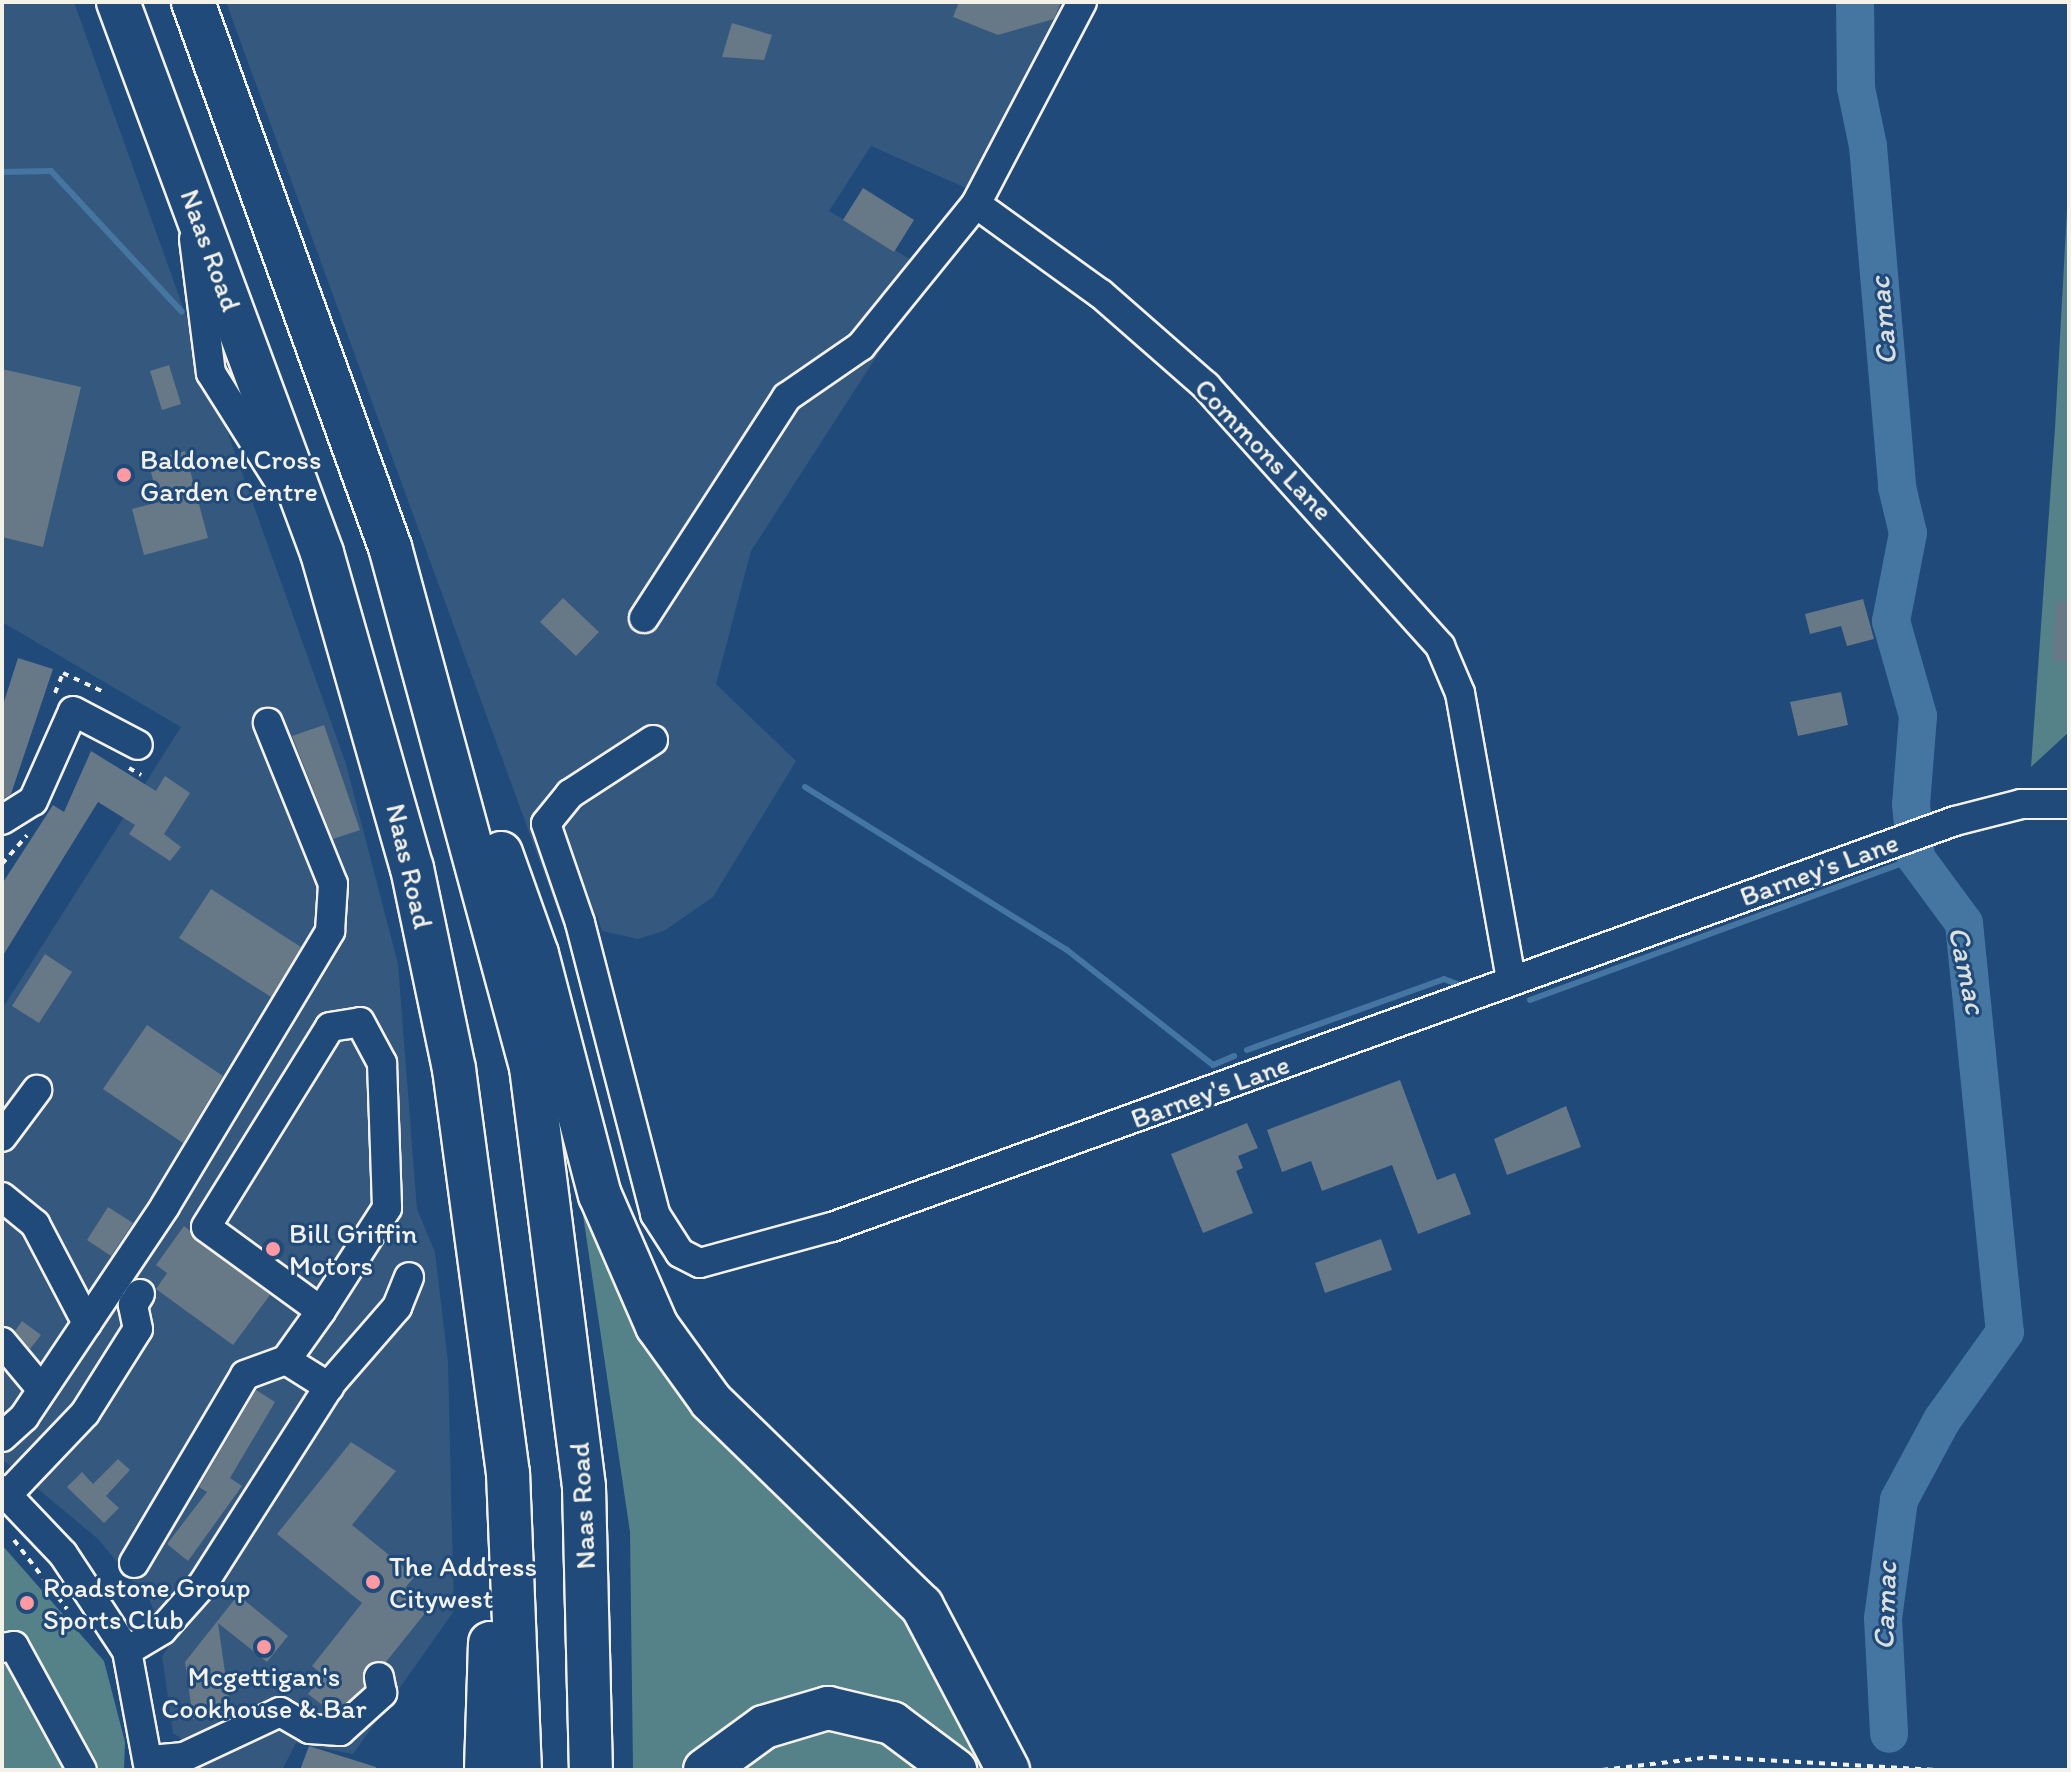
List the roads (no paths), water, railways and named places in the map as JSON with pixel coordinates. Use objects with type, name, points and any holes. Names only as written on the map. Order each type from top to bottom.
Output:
[{"type":"highway","name":"Naas Road","points":[[118,2],[322,553],[412,868],[454,1069],[508,1473],[520,1770]]},
{"type":"highway","name":"Naas Road","points":[[193,2],[390,547],[531,1067],[584,1487],[591,1770]]},
{"type":"highway","points":[[390,547],[537,954],[600,1195],[631,1276],[711,1401],[922,1606],[1008,1770]]},
{"type":"highway","points":[[482,1268],[491,1592],[486,1770]]},
{"type":"highway","points":[[705,1770],[722,1750],[764,1727],[828,1708],[892,1723],[955,1770]]},
{"type":"street","points":[[644,618],[787,397],[861,346],[953,228],[976,204],[1082,2]]},
{"type":"street","name":"Commons Lane","points":[[976,204],[1101,294],[1206,386],[1440,646],[1460,693],[1511,980]]},
{"type":"street","points":[[2,820],[33,801],[73,711],[138,745]]},
{"type":"street","points":[[2,1437],[42,1390],[87,1323],[300,991],[330,931],[333,884],[268,723]]},
{"type":"street","name":"Barney's Lane","points":[[653,740],[570,794],[546,824],[580,923],[655,1214],[680,1253],[700,1263],[832,1227],[1911,836],[2008,807],[2069,804]]},
{"type":"street","points":[[134,1563],[245,1375],[286,1360],[321,1311],[387,1208],[382,1063],[360,1022],[330,1027],[206,1227],[321,1311]]},
{"type":"street","points":[[2,1137],[37,1090]]},
{"type":"street","points":[[2,1197],[35,1224],[87,1323]]},
{"type":"street","points":[[127,1651],[162,1630],[203,1584],[329,1387],[397,1307],[409,1277]]},
{"type":"street","points":[[140,1294],[133,1305],[138,1329],[85,1413],[4,1492],[63,1554],[127,1651],[150,1765],[184,1757],[280,1712],[310,1729],[340,1731],[382,1693],[379,1677]]},
{"type":"street","points":[[2,1342],[42,1390]]},
{"type":"street","points":[[286,1360],[329,1387]]},
{"type":"street","points":[[2,1648],[14,1646],[82,1770]]},
{"type":"waterway","name":"Camac","points":[[1855,2],[1856,88],[1868,146],[1897,487],[1908,533],[1891,621],[1918,716],[1911,804],[1916,858],[1964,923],[2005,1332],[1942,1420],[1899,1500],[1883,1618],[1889,1734]]},
{"type":"waterway","points":[[2,172],[51,171],[182,312]]},
{"type":"waterway","points":[[805,787],[1067,950],[1213,1065],[1234,1056]]},
{"type":"waterway","points":[[1530,1000],[1916,858]]},
{"type":"waterway","points":[[1247,1050],[1444,979],[1457,984]]},
{"type":"place","name":"Baldonel Cross Garden Centre","points":[[124,475]]},
{"type":"place","name":"Bill Griffin Motors","points":[[273,1249]]},
{"type":"place","name":"The Address Citywest","points":[[373,1582]]},
{"type":"place","name":"Roadstone Group Sports Club","points":[[27,1603]]},
{"type":"place","name":"Mcgettigan's Cookhouse & Bar","points":[[264,1647]]}]
